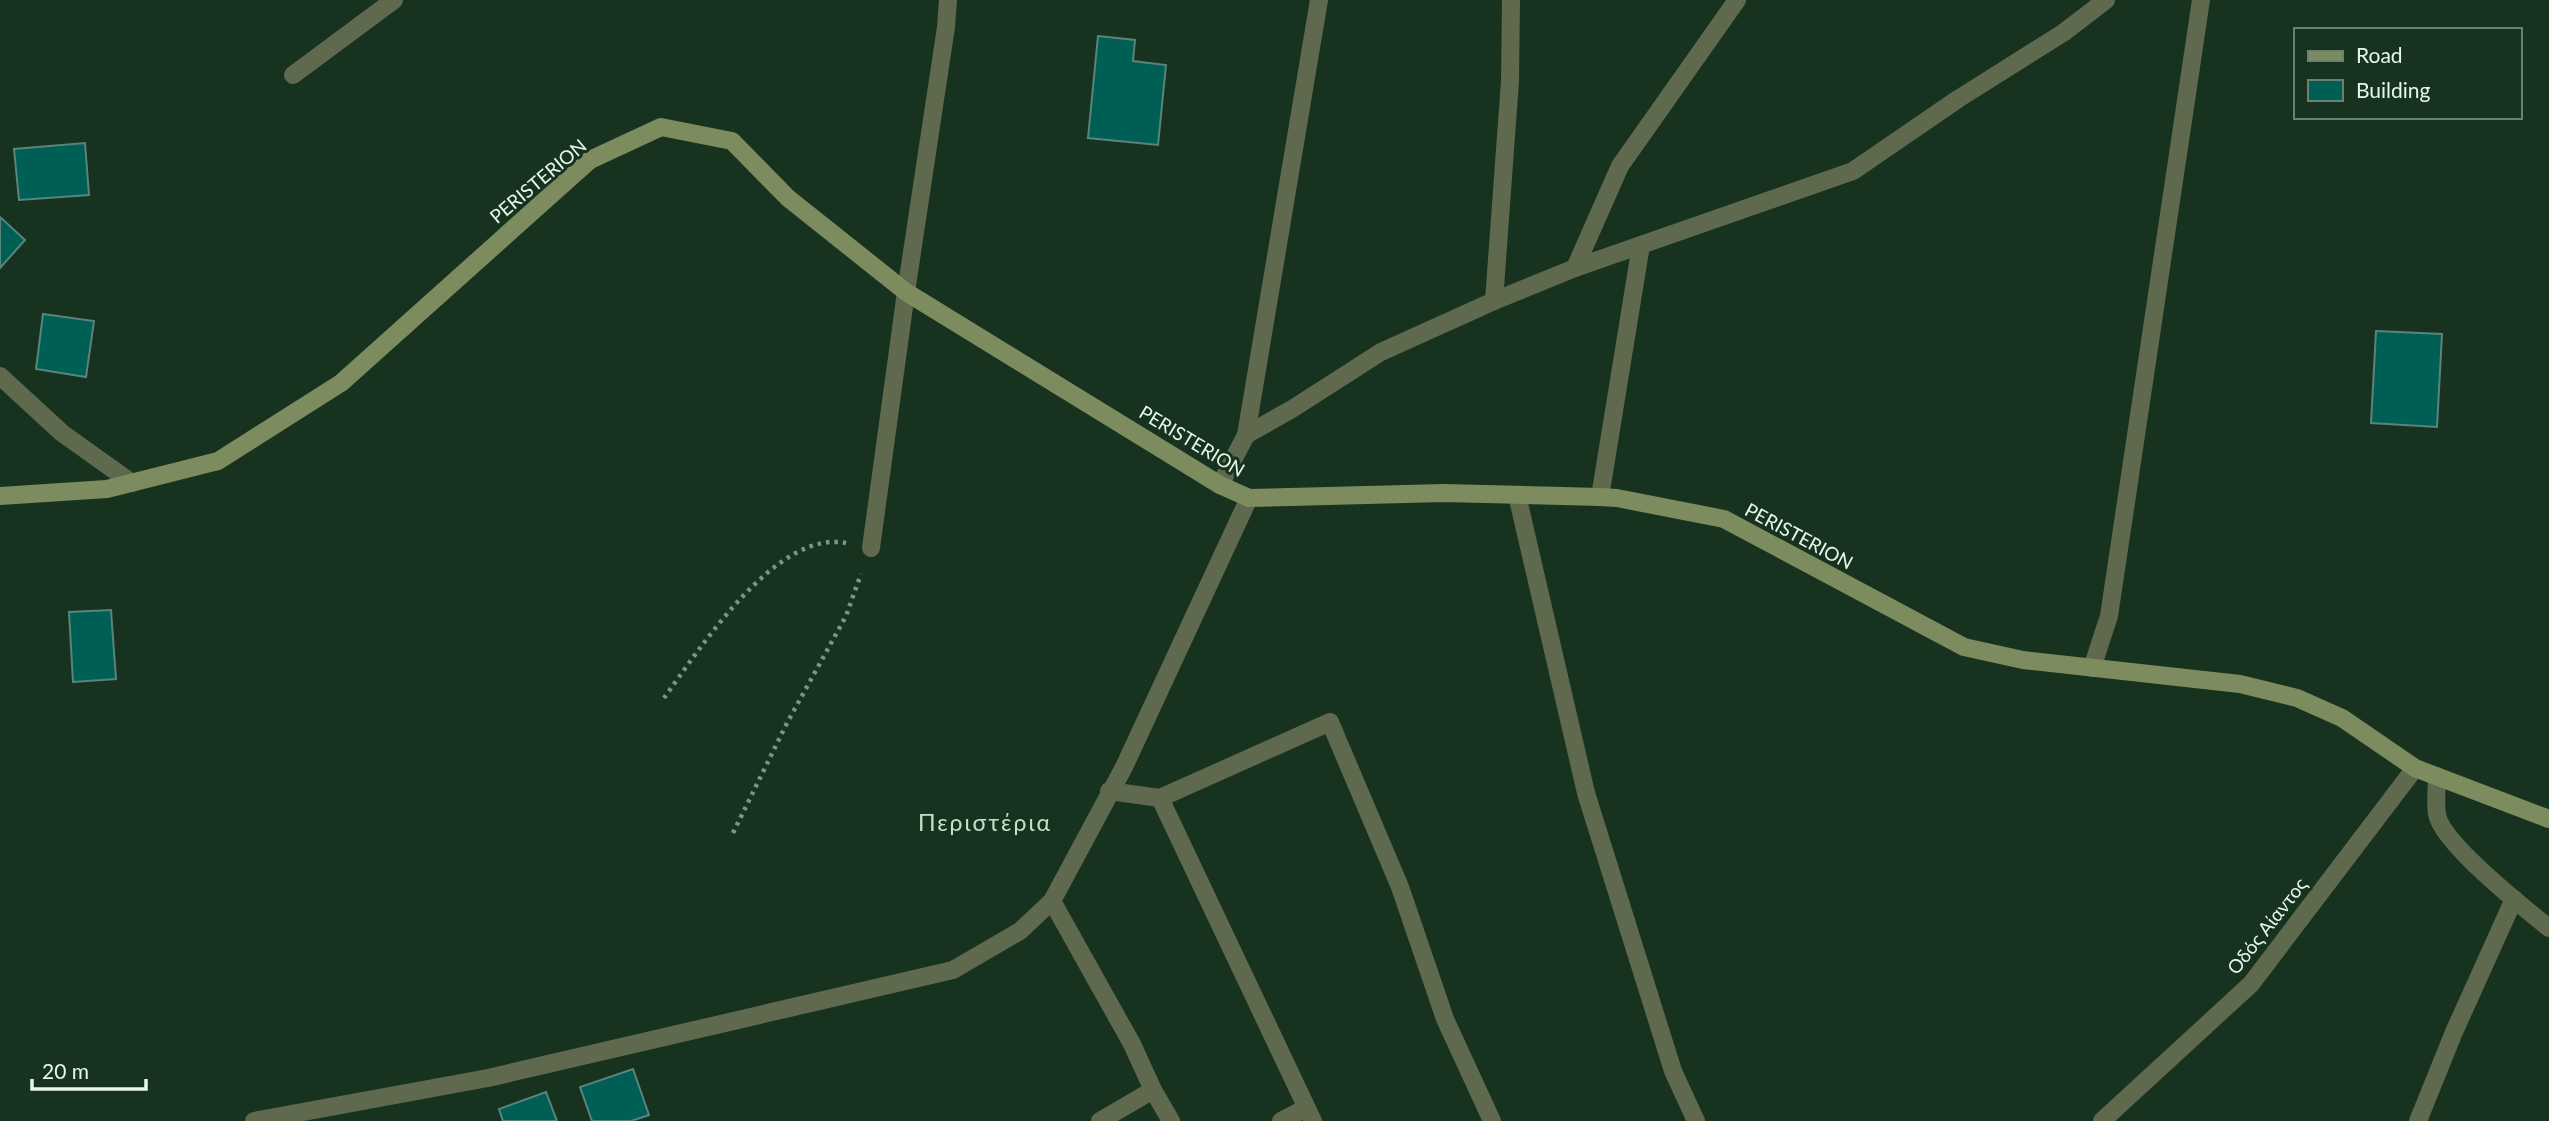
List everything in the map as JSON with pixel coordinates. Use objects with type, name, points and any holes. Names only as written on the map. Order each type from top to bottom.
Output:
[{"type":"street","points":[[293,75],[394,0]]},
{"type":"street","points":[[871,548],[948,0]]},
{"type":"street","points":[[1220,485],[1246,435],[1319,0]]},
{"type":"street","points":[[1494,301],[1510,81],[1511,0]]},
{"type":"street","points":[[1575,268],[1620,166],[1737,0]]},
{"type":"street","points":[[1246,435],[1381,352],[1494,301],[1575,268],[1853,171],[1958,99],[2063,33],[2106,0]]},
{"type":"street","points":[[2092,668],[2109,616],[2201,0]]},
{"type":"street","name":"PERISTERION","points":[[0,496],[107,489],[218,461],[341,383],[590,160],[661,127],[732,141],[788,198],[906,292],[1220,485],[1249,498],[1444,493],[1617,498],[1724,519],[1964,647],[2023,660],[2240,684],[2297,698],[2342,718],[2415,768],[2549,819]]},
{"type":"street","points":[[1600,498],[1641,245]]},
{"type":"street","points":[[0,376],[62,433],[132,482]]},
{"type":"street","points":[[1517,495],[1586,793],[1673,1071],[1696,1121]]},
{"type":"street","points":[[254,1121],[488,1078],[953,970],[1020,930],[1052,901],[1129,754],[1249,498]]},
{"type":"street","points":[[1109,791],[1160,798],[1330,722],[1400,887],[1445,1019],[1492,1121]]},
{"type":"street","name":"Οδός Αίαντος","points":[[2102,1121],[2250,984],[2415,768]]},
{"type":"street","points":[[2437,776],[2437,814],[2443,830],[2514,899],[2549,928]]},
{"type":"street","points":[[1160,798],[1310,1115],[1281,1121]]},
{"type":"street","points":[[2418,1121],[2454,1032],[2514,899]]},
{"type":"street","points":[[1052,901],[1132,1044],[1171,1121]]},
{"type":"street","points":[[1100,1121],[1153,1090]]},
{"type":"path","points":[[664,698],[723,619],[769,569],[801,550],[836,541],[871,548],[846,616],[787,723],[733,833]]},
{"type":"building","points":[[1098,36],[1135,40],[1133,61],[1166,65],[1158,145],[1088,138]]},
{"type":"building","points":[[85,143],[89,195],[19,200],[14,149]]},
{"type":"building","points":[[0,217],[25,240],[0,268]]},
{"type":"building","points":[[43,314],[94,321],[86,377],[36,369]]},
{"type":"building","points":[[2376,331],[2442,334],[2437,427],[2371,423]]},
{"type":"building","points":[[111,610],[116,679],[73,682],[69,612]]},
{"type":"building","points":[[633,1069],[649,1115],[631,1121],[592,1121],[580,1087]]},
{"type":"building","points":[[546,1092],[557,1121],[503,1121],[499,1109]]},
{"type":"district","name":"Περιστέρια","points":[[985,823]]}]
